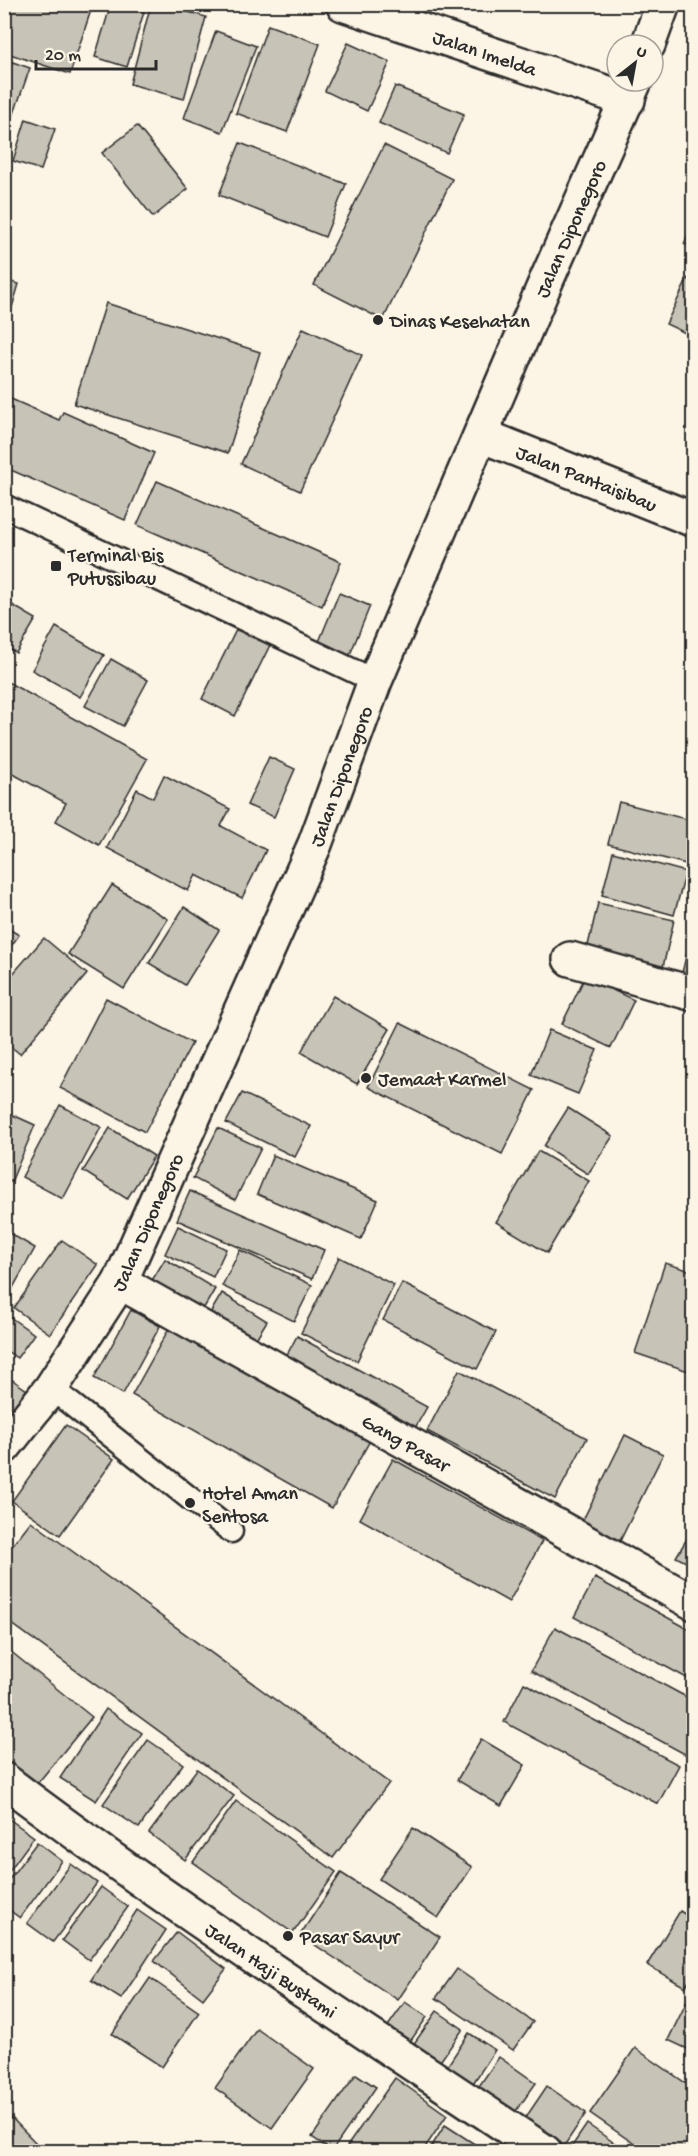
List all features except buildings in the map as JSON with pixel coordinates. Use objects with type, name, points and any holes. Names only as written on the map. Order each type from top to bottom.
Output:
[{"type":"street","name":"Jalan Imelda","points":[[343,4],[605,83]]},
{"type":"street","points":[[652,33],[663,4]]},
{"type":"street","name":"Jalan Diponegoro","points":[[4,1447],[51,1388],[120,1282],[315,844],[375,681],[547,279],[630,93]]},
{"type":"street","name":"Jalan Pantaisibau","points":[[482,435],[693,520]]},
{"type":"street","points":[[570,959],[693,994]]},
{"type":"street","name":"Gang Pasar","points":[[120,1282],[693,1603]]},
{"type":"street","name":"Jalan Haji Bustami","points":[[4,1780],[73,1832],[313,1997],[545,2151]]},
{"type":"lane","points":[[8,508],[375,681]]},
{"type":"lane","points":[[51,1388],[231,1531]]},
{"type":"place","name":"Dinas Kesehatan","points":[[378,320]]},
{"type":"place","name":"Terminal Bis Putussibau","points":[[56,566]]},
{"type":"place","name":"Jemaat Karmel","points":[[366,1078]]},
{"type":"place","name":"Hotel Aman Sentosa","points":[[190,1503]]},
{"type":"place","name":"Pasar Sayur","points":[[288,1936]]}]
